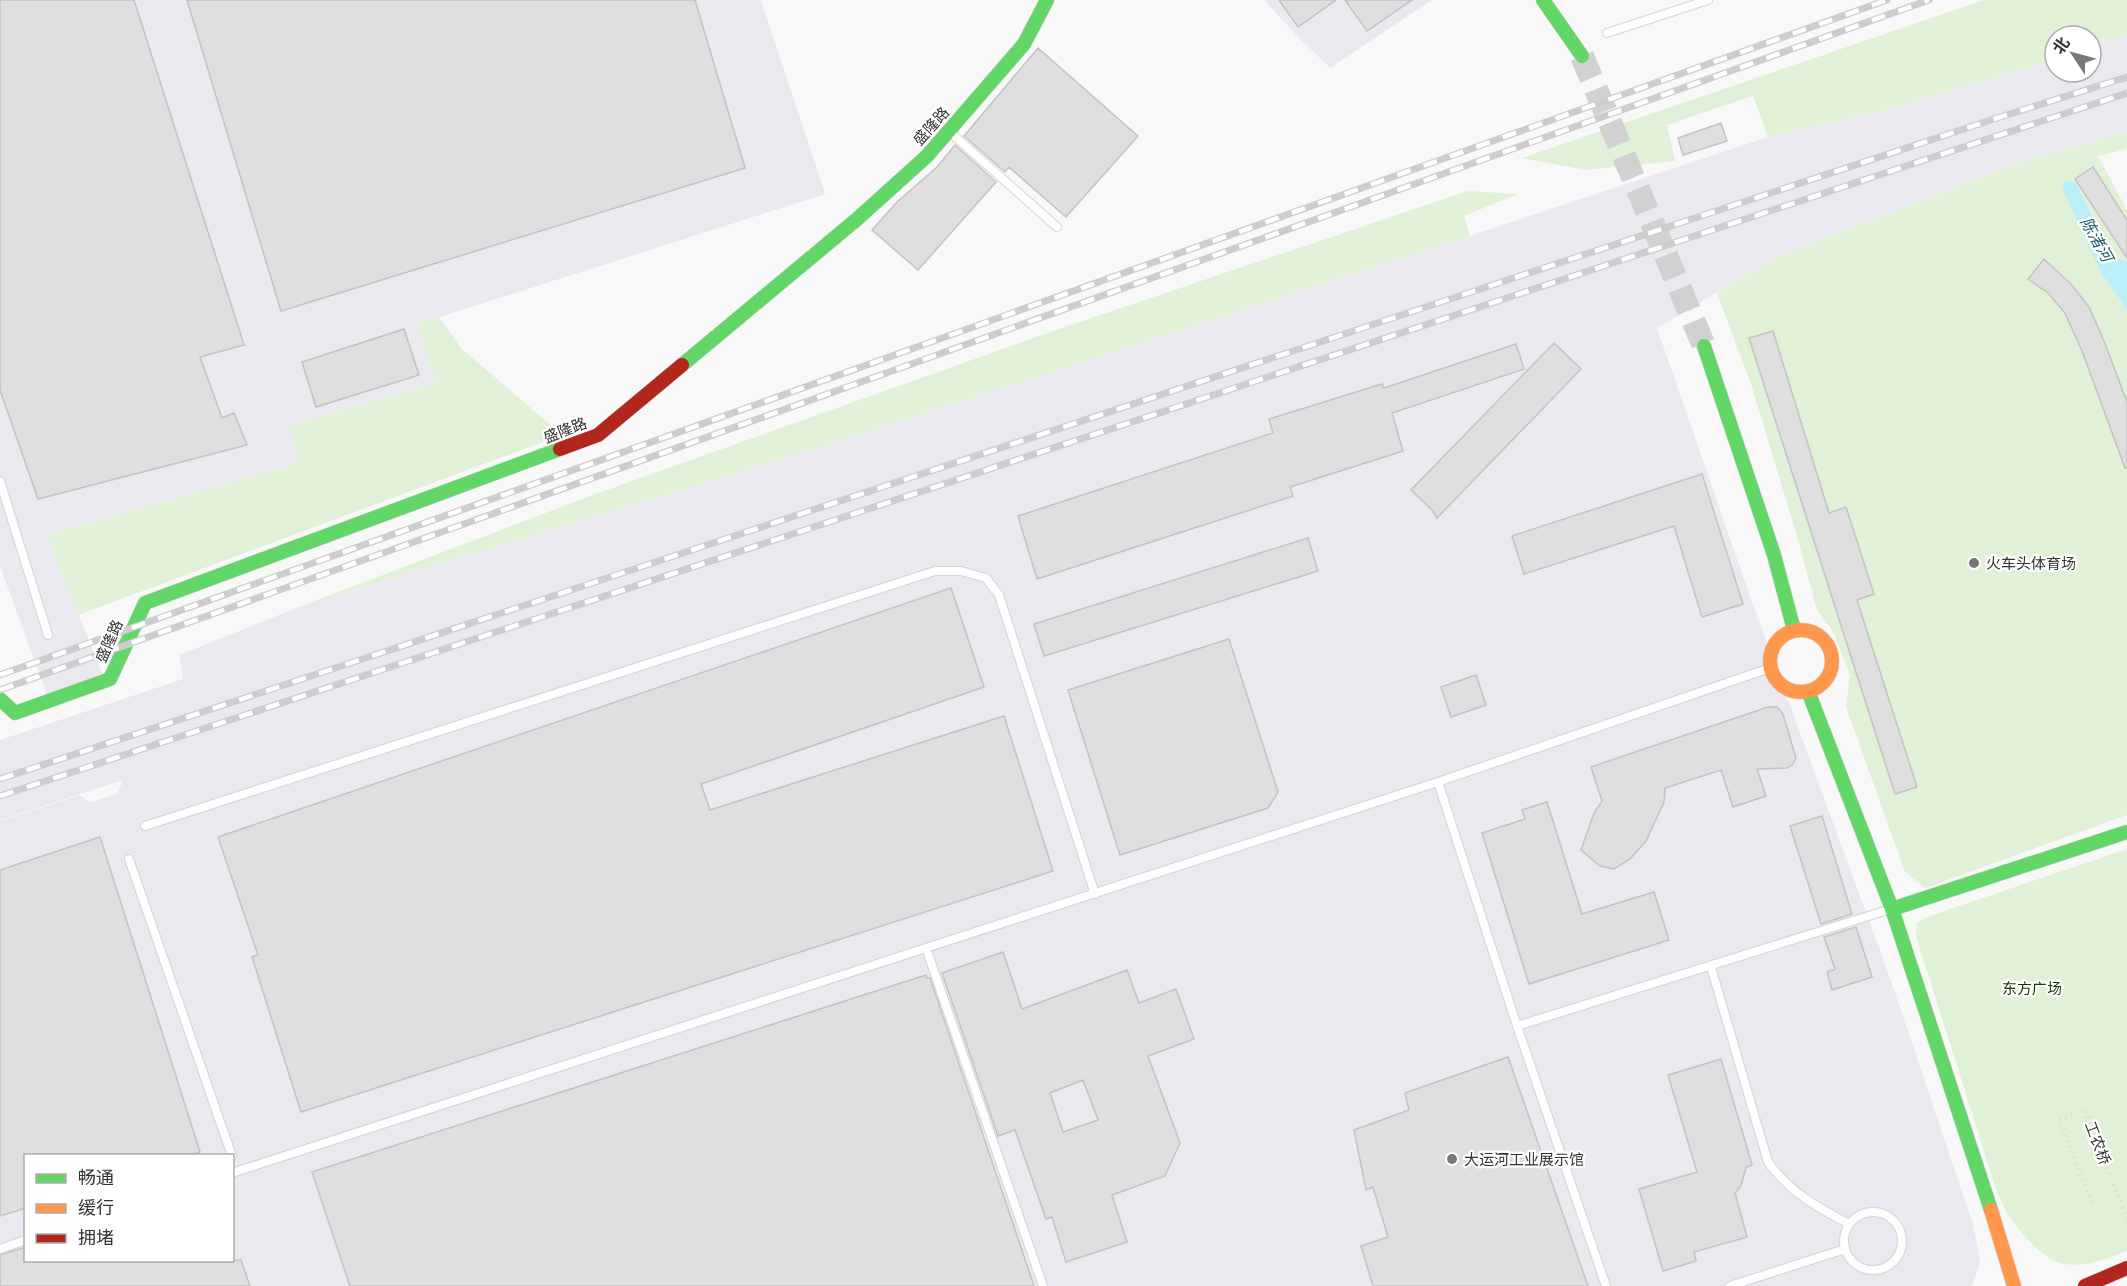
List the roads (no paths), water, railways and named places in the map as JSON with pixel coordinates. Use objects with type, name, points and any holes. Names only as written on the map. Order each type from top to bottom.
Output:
[{"type":"street","name":"盛隆路","points":[[0,699],[15,713],[110,679],[144,603],[598,435],[856,220],[927,156],[1024,44],[1047,0]]},
{"type":"street","points":[[1543,0],[1582,57]]},
{"type":"street","points":[[1704,346],[1774,555],[1794,630]]},
{"type":"street","points":[[1805,629],[1815,632],[1830,648],[1833,659],[1832,670],[1826,680],[1818,687],[1808,691],[1789,690],[1774,677],[1770,668],[1772,648],[1777,640],[1794,630],[1805,629]]},
{"type":"street","points":[[1808,691],[1892,909],[2007,1258],[2014,1286]]},
{"type":"street","points":[[1892,909],[2127,832]]},
{"type":"street","points":[[2085,1286],[2127,1268]]},
{"type":"lane","points":[[1607,33],[1708,0]]},
{"type":"lane","points":[[949,131],[1057,228]]},
{"type":"lane","points":[[0,482],[48,635]]},
{"type":"lane","points":[[145,826],[935,571],[961,571],[986,578],[999,595],[1095,894]]},
{"type":"lane","points":[[235,1172],[1438,782],[1770,668]]},
{"type":"lane","points":[[1438,782],[1517,1026],[1606,1286]]},
{"type":"lane","points":[[129,859],[231,1154]]},
{"type":"lane","points":[[1517,1026],[1892,909]]},
{"type":"lane","points":[[926,948],[1043,1286]]},
{"type":"lane","points":[[1711,967],[1768,1162],[1782,1181],[1800,1197],[1849,1224]]},
{"type":"lane","points":[[1868,1212],[1887,1215],[1900,1228],[1903,1238],[1898,1257],[1884,1269],[1864,1269],[1856,1265],[1845,1249],[1844,1239],[1849,1224],[1859,1215],[1868,1212]]},
{"type":"lane","points":[[0,1249],[24,1241]]},
{"type":"lane","points":[[1730,1286],[1845,1249]]},
{"type":"water","name":"陈渚河","points":[[2071,180],[2076,183],[2109,251],[2119,259],[2127,261],[2127,310],[2102,274],[2062,188],[2064,182]]},
{"type":"tunnel","points":[[1582,56],[1704,346]]},
{"type":"railway","points":[[0,675],[1887,0]]},
{"type":"railway","points":[[0,690],[1929,0]]},
{"type":"railway","points":[[0,779],[1994,119],[2127,77]]},
{"type":"railway","points":[[0,796],[2127,93]]},
{"type":"place","name":"火车头体育场","points":[[1974,563]]},
{"type":"place","name":"大运河工业展示馆","points":[[1452,1159]]},
{"type":"park label","name":"东方广场","points":[[2032,988]]}]
